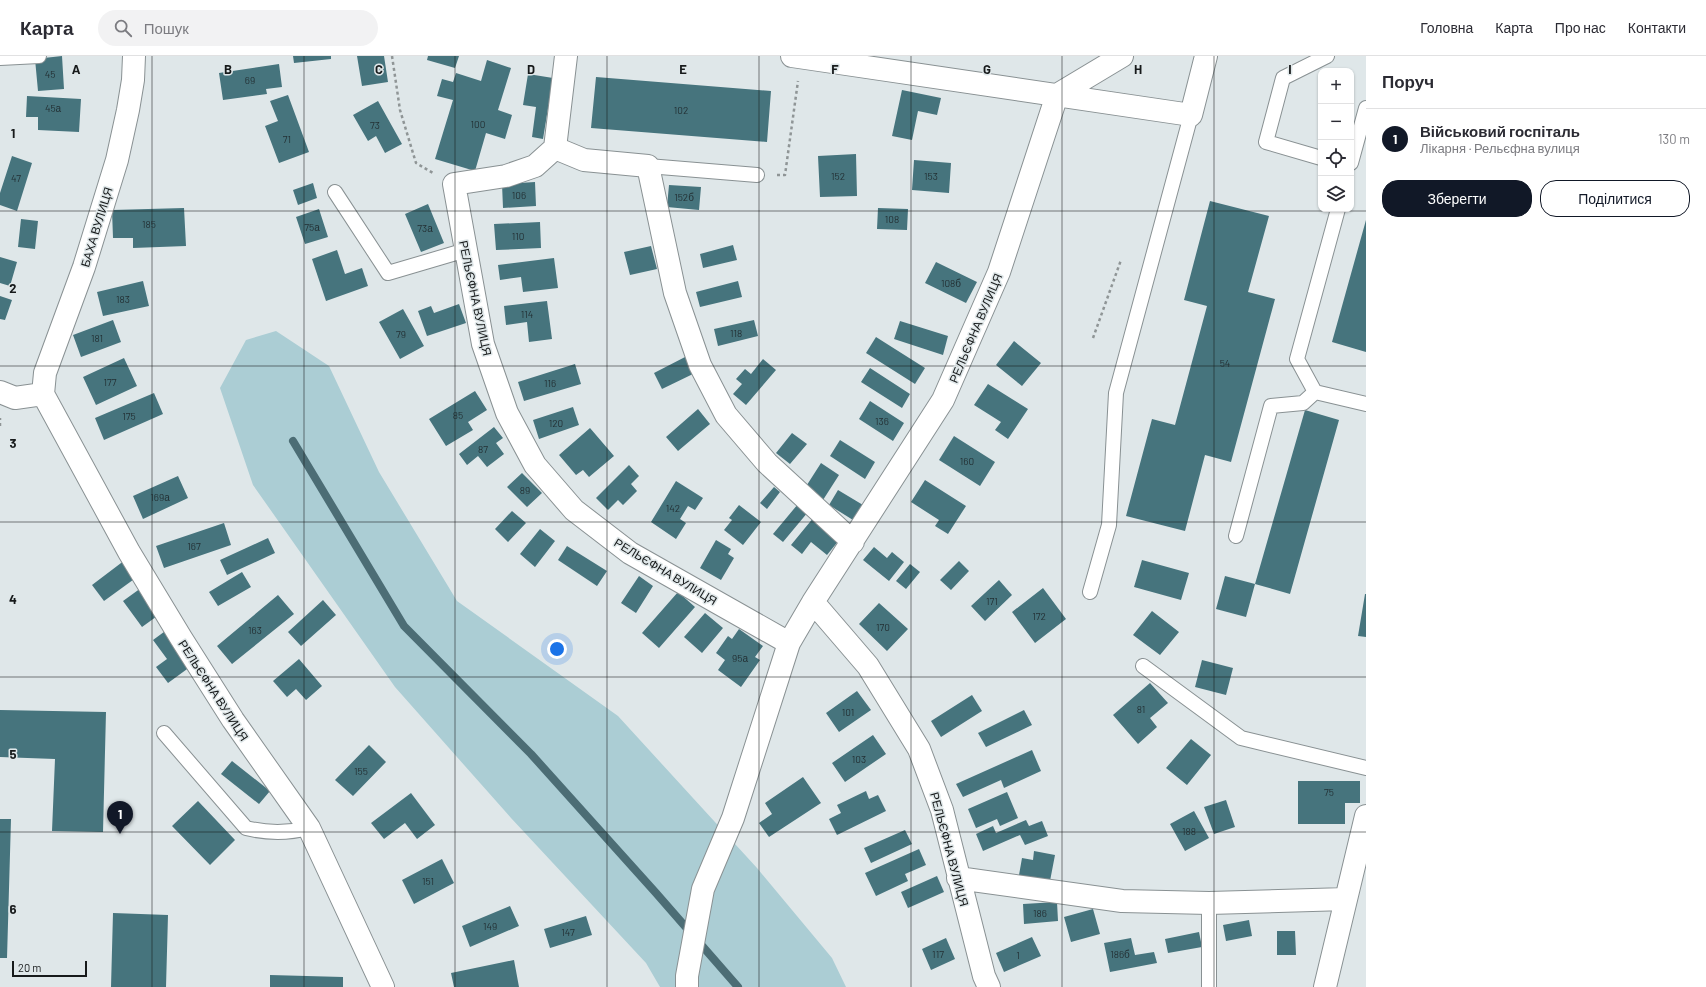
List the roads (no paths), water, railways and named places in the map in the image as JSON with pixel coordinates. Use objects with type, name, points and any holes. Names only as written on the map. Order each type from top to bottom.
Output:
[{"type":"street","name":"БАХА ВУЛИЦЯ","points":[[43,394],[45,374],[84,267],[117,160],[133,80],[134,56]]},
{"type":"street","points":[[566,56],[555,148],[584,160],[648,166],[675,293],[700,365],[726,415],[767,464],[853,542]]},
{"type":"street","points":[[798,56],[1191,115],[1206,56]]},
{"type":"street","points":[[1057,95],[1122,56]]},
{"type":"street","name":"РЕЛЬЄФНА ВУЛИЦЯ","points":[[687,982],[703,889],[733,818],[789,643],[813,602],[943,400],[999,272],[1057,95]]},
{"type":"street","name":"РЕЛЬЄФНА ВУЛИЦЯ","points":[[555,148],[535,166],[506,176],[454,184],[483,344],[507,414],[536,465],[574,510],[630,553],[789,643]]},
{"type":"street","points":[[0,392],[15,398],[43,394]]},
{"type":"street","name":"РЕЛЬЄФНА ВУЛИЦЯ","points":[[43,394],[129,552],[180,638],[232,720],[309,828],[383,987]]},
{"type":"street","name":"РЕЛЬЄФНА ВУЛИЦЯ","points":[[813,602],[868,666],[919,749],[942,810],[984,976],[989,987]]},
{"type":"street","points":[[1325,987],[1366,816]]},
{"type":"street","points":[[958,878],[1122,901],[1209,903],[1346,899]]},
{"type":"lane","points":[[0,58],[39,56]]},
{"type":"lane","points":[[1318,157],[1266,142],[1283,78],[1327,56]]},
{"type":"lane","points":[[1354,152],[1366,108]]},
{"type":"lane","points":[[1090,592],[1109,525],[1116,393],[1191,115]]},
{"type":"lane","points":[[648,166],[756,175]]},
{"type":"lane","points":[[335,192],[388,273],[466,250]]},
{"type":"lane","points":[[1337,212],[1297,359],[1315,392],[1366,404]]},
{"type":"lane","points":[[1236,536],[1271,406],[1303,403],[1315,392]]},
{"type":"lane","points":[[1143,666],[1241,738],[1366,768]]},
{"type":"lane","points":[[164,733],[246,828],[253,830],[292,832],[309,828]]},
{"type":"lane","points":[[1209,903],[1209,987]]},
{"type":"waterway","points":[[293,441],[404,626],[531,754],[738,987]]},
{"type":"place","name":"Військовий госпіталь","points":[[120,834]]}]
